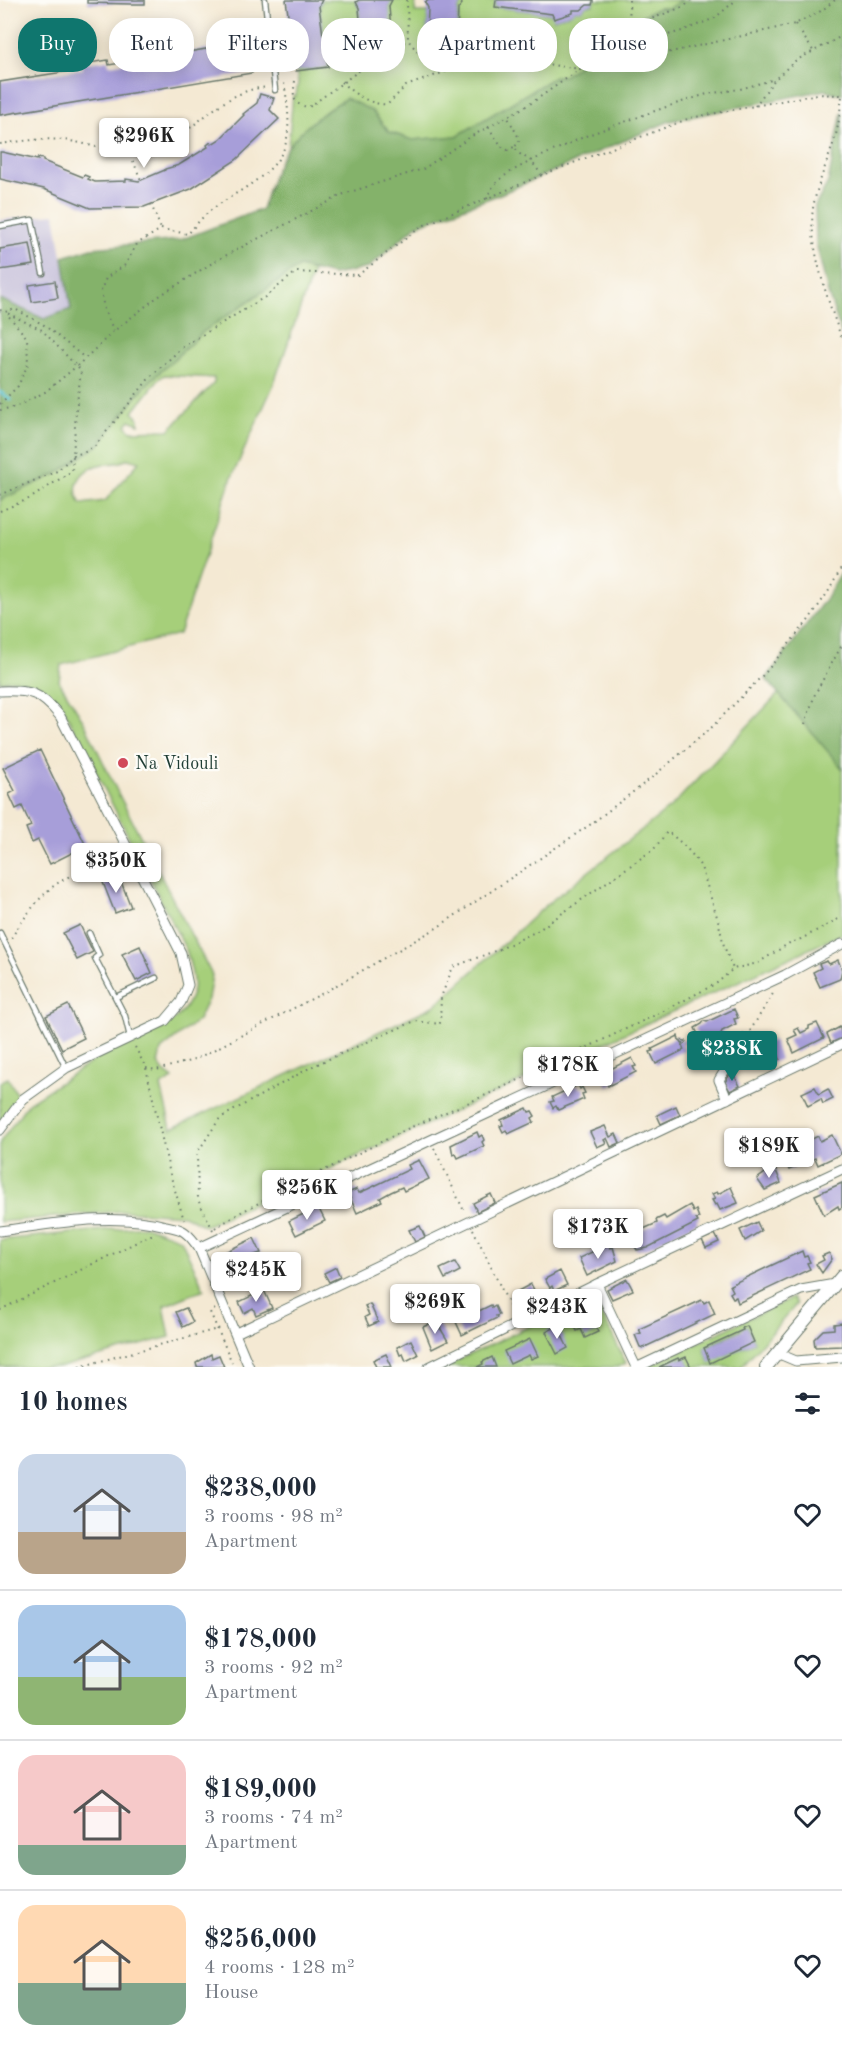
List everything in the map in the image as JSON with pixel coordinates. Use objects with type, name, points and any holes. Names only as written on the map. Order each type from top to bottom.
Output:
[{"type":"street","points":[[0,691],[17,690],[34,693],[49,703],[60,716],[181,953],[188,985],[181,1002],[165,1021],[66,1068],[23,1099],[0,1131]]},
{"type":"street","points":[[199,1248],[785,975],[842,944]]},
{"type":"street","points":[[727,1099],[719,1080],[744,1039]]},
{"type":"street","points":[[236,1333],[842,1044]]},
{"type":"street","points":[[429,1367],[597,1284],[842,1169]]},
{"type":"street","points":[[0,1231],[132,1220],[182,1230],[199,1248],[249,1367]]},
{"type":"street","points":[[597,1284],[637,1367],[801,1290],[838,1280]]},
{"type":"street","points":[[766,1367],[838,1280]]},
{"type":"street","points":[[777,1353],[796,1361],[842,1357]]},
{"type":"lane","points":[[265,0],[275,90]]},
{"type":"lane","points":[[0,226],[32,220],[43,273]]},
{"type":"lane","points":[[0,933],[66,1068]]},
{"type":"lane","points":[[89,933],[99,955],[95,958],[125,1016],[130,1037]]},
{"type":"lane","points":[[116,997],[156,978]]},
{"type":"path","points":[[407,0],[408,40],[417,51]]},
{"type":"path","points":[[629,0],[630,18]]},
{"type":"path","points":[[654,18],[685,6],[691,0]]},
{"type":"path","points":[[668,35],[715,18],[736,0]]},
{"type":"path","points":[[668,53],[795,24],[821,11],[835,0]]},
{"type":"path","points":[[795,24],[814,52]]},
{"type":"path","points":[[755,106],[775,79],[795,61],[842,36]]},
{"type":"path","points":[[295,81],[294,100],[298,104],[309,106],[382,54],[408,40]]},
{"type":"path","points":[[341,82],[358,96],[382,105],[388,104],[406,86],[445,72]]},
{"type":"path","points":[[0,410],[15,407],[45,392],[156,298],[217,260],[344,194],[423,169],[488,127],[530,104],[576,72]]},
{"type":"path","points":[[487,199],[489,190],[495,182],[531,161],[588,135],[707,94],[740,89],[775,79]]},
{"type":"path","points":[[114,332],[104,310],[101,290],[106,278],[125,265],[137,244],[161,229],[188,234],[210,211],[273,166],[282,154],[288,111],[284,83]]},
{"type":"path","points":[[0,144],[36,139],[65,140],[105,150],[131,153],[157,148],[231,98],[243,92],[269,86]]},
{"type":"path","points":[[0,495],[57,471],[74,455],[95,446],[151,376],[184,346],[265,297],[296,272],[358,275],[422,226],[542,175],[690,118],[818,94],[842,96],[836,136],[820,178],[812,210],[815,249],[823,283],[842,339]]},
{"type":"path","points":[[488,127],[503,148],[508,150],[514,147],[519,143],[519,138],[507,116]]},
{"type":"path","points":[[117,122],[141,180]]},
{"type":"path","points":[[514,147],[531,161],[542,175]]},
{"type":"path","points":[[151,204],[161,229]]},
{"type":"path","points":[[5,312],[15,309],[44,325],[85,358]]},
{"type":"path","points":[[0,310],[42,330],[81,371],[72,471],[31,498],[0,511]]},
{"type":"path","points":[[0,404],[18,386],[28,364],[27,338],[5,312]]},
{"type":"path","points":[[146,1068],[156,1070],[194,1060],[323,993],[435,929],[591,824],[650,779],[717,722],[765,673],[808,621],[842,567]]},
{"type":"path","points":[[805,724],[815,694],[842,645]]},
{"type":"path","points":[[733,969],[701,867],[697,859],[677,838],[667,832],[654,849],[537,931],[500,949],[453,967],[441,997],[440,1024],[415,1021],[313,1066],[220,1118],[197,1153],[198,1200],[213,1230],[243,1211],[409,1128],[493,1092],[668,1008],[717,983],[733,969],[758,963],[791,942],[842,917]]},
{"type":"path","points":[[6,945],[34,904],[47,890],[77,874],[101,872],[113,867]]},
{"type":"path","points":[[744,1039],[785,975]]},
{"type":"path","points":[[130,1037],[146,1068],[170,1174],[186,1224],[182,1230]]},
{"type":"path","points":[[0,1310],[115,1254],[166,1226]]},
{"type":"path","points":[[223,1305],[210,1312],[234,1367]]},
{"type":"path","points":[[80,1367],[218,1329],[231,1323]]},
{"type":"shaded area","points":[[55,214],[71,309],[44,319],[0,299],[0,220]]},
{"type":"green space","points":[[322,0],[359,0],[356,2],[360,18],[321,18],[321,20],[319,6]]},
{"type":"green space","points":[[392,0],[416,0],[415,12],[428,12],[428,18],[417,18],[417,72],[557,72],[557,18],[573,13],[574,10],[581,10],[587,5],[593,5],[593,0],[681,0],[669,8],[658,8],[638,18],[569,18],[570,72],[564,76],[556,76],[457,136],[412,140],[389,132],[372,111],[346,98],[326,111],[288,147],[293,95],[296,96],[298,82],[296,72],[309,72],[309,69],[321,68],[321,72],[405,72],[405,18],[389,18],[389,6]]},
{"type":"green space","points":[[459,0],[496,0],[495,7],[552,14],[554,18],[458,18],[462,4]]},
{"type":"green space","points":[[681,0],[842,0],[842,95],[825,90],[670,121],[498,195],[417,225],[368,268],[333,275],[299,267],[203,332],[144,387],[100,444],[56,474],[0,500],[0,299],[44,319],[71,309],[63,257],[92,248],[180,240],[262,209],[276,169],[288,147],[307,126],[346,98],[372,111],[389,132],[412,140],[457,136],[556,76],[564,76],[570,72],[668,72],[668,18],[638,18],[658,8],[669,8]]},
{"type":"green space","points":[[842,112],[842,335],[828,293],[816,243],[815,206],[828,182]]},
{"type":"green space","points":[[299,267],[313,271],[273,386],[231,479],[179,634],[61,665],[59,681],[83,720],[212,975],[208,999],[198,1020],[161,1050],[158,1064],[173,1079],[161,1086],[171,1129],[434,1006],[551,901],[672,806],[779,693],[842,767],[842,934],[205,1226],[184,1215],[123,1211],[0,1222],[0,1142],[28,1103],[130,1037],[161,1028],[178,1017],[189,1000],[193,989],[193,976],[187,952],[63,707],[42,690],[27,682],[10,680],[0,682],[0,500],[56,474],[100,444],[144,387],[203,332]],"holes":[[[164,375],[214,378],[214,383],[169,430],[131,431],[126,425],[130,420],[139,424],[139,419],[133,412]],[[128,459],[139,462],[105,501],[81,504],[77,487],[84,473],[95,466]]]},
{"type":"green space","points":[[842,571],[842,768],[766,679],[826,598]]},
{"type":"green space","points":[[8,1078],[19,1098],[0,1123],[0,1082]]},
{"type":"green space","points":[[145,1226],[181,1239],[204,1289],[164,1306],[170,1337],[61,1367],[0,1367],[0,1240]]},
{"type":"green space","points":[[593,1296],[626,1363],[618,1367],[444,1367]]},
{"type":"green space","points":[[792,1298],[796,1305],[741,1367],[691,1367],[685,1357],[659,1367],[646,1367]],"holes":[[[747,1326],[754,1342],[710,1362],[704,1348]]]},
{"type":"building","points":[[87,0],[145,0],[145,4],[87,3]]},
{"type":"building","points":[[286,0],[322,0],[319,6],[321,68],[309,69],[309,18],[289,18]]},
{"type":"building","points":[[359,0],[392,0],[389,6],[390,18],[360,18],[356,2]]},
{"type":"building","points":[[459,0],[462,4],[458,9],[458,18],[428,18],[428,8],[425,2]]},
{"type":"building","points":[[496,0],[593,0],[592,5],[587,5],[581,10],[573,10],[573,13],[557,18],[554,18],[552,14],[495,7]]},
{"type":"building","points":[[206,49],[206,72],[252,73],[0,115],[0,82],[64,72],[97,72],[97,62],[108,60],[109,72],[194,72],[194,51]]},
{"type":"building","points":[[260,94],[274,98],[270,110],[279,119],[236,160],[191,189],[144,207],[90,208],[44,189],[0,179],[0,152],[2,152],[38,160],[38,158],[43,159],[43,161],[83,177],[84,175],[89,177],[88,179],[95,182],[126,181],[126,179],[139,181],[179,165],[208,147],[207,145],[211,142],[212,144],[220,139],[243,114],[257,103]]},
{"type":"building","points":[[30,244],[34,265],[0,270],[0,249]]},
{"type":"building","points":[[55,281],[58,298],[32,302],[29,285]]},
{"type":"building","points":[[40,750],[86,846],[50,864],[38,840],[32,843],[26,828],[31,826],[22,806],[16,809],[9,794],[15,791],[3,768]]},
{"type":"building","points":[[118,874],[131,907],[115,913],[102,880]]},
{"type":"building","points":[[80,925],[93,952],[77,960],[63,933]]},
{"type":"building","points":[[140,946],[152,973],[136,981],[122,954]]},
{"type":"building","points":[[838,960],[842,970],[840,979],[820,987],[813,972],[821,968],[819,964],[827,961],[829,964]]},
{"type":"building","points":[[68,1005],[84,1038],[62,1049],[46,1016]]},
{"type":"building","points":[[734,1009],[738,1018],[734,1019],[736,1024],[722,1031],[720,1036],[703,1044],[695,1028],[704,1021],[707,1022]]},
{"type":"building","points":[[817,1023],[824,1038],[794,1053],[788,1039],[797,1035],[794,1030],[798,1028],[801,1033]]},
{"type":"building","points":[[840,1027],[842,1038],[831,1043],[827,1034]]},
{"type":"building","points":[[678,1036],[679,1040],[686,1041],[684,1044],[681,1042],[684,1050],[656,1064],[650,1052],[653,1051],[652,1049]]},
{"type":"building","points":[[773,1040],[780,1059],[765,1066],[759,1052],[765,1049],[764,1047],[759,1049],[759,1047]]},
{"type":"building","points":[[632,1058],[636,1072],[608,1086],[604,1078],[602,1079],[599,1075]]},
{"type":"building","points":[[732,1071],[740,1086],[730,1091],[725,1082]]},
{"type":"building","points":[[578,1085],[585,1093],[582,1094],[584,1099],[558,1110],[556,1106],[553,1108],[550,1102],[554,1101],[552,1097]]},
{"type":"building","points":[[815,1087],[819,1094],[828,1089],[833,1099],[823,1104],[821,1099],[808,1106],[802,1093]]},
{"type":"building","points":[[676,1106],[680,1115],[661,1124],[657,1115]]},
{"type":"building","points":[[527,1108],[535,1116],[532,1118],[534,1122],[508,1134],[506,1130],[503,1132],[500,1126],[503,1125],[501,1120]]},
{"type":"building","points":[[605,1126],[610,1137],[616,1134],[620,1143],[611,1147],[607,1138],[604,1140],[606,1143],[597,1147],[590,1132]]},
{"type":"building","points":[[477,1132],[479,1137],[482,1135],[484,1146],[458,1158],[456,1154],[453,1155],[451,1145]]},
{"type":"building","points":[[800,1135],[804,1143],[818,1136],[820,1141],[832,1135],[841,1154],[818,1165],[815,1158],[789,1170],[778,1145]]},
{"type":"building","points":[[419,1160],[429,1179],[404,1191],[402,1187],[391,1192],[380,1198],[382,1201],[357,1213],[348,1193],[357,1189],[359,1193],[368,1189],[410,1169],[408,1165]]},
{"type":"building","points":[[765,1167],[770,1171],[775,1168],[781,1183],[765,1190],[757,1179],[765,1173]]},
{"type":"building","points":[[842,1183],[842,1207],[839,1209],[838,1206],[824,1215],[815,1195]]},
{"type":"building","points":[[731,1187],[738,1203],[720,1210],[712,1200],[715,1199],[712,1194],[717,1192],[718,1194]]},
{"type":"building","points":[[491,1194],[495,1203],[477,1212],[473,1203]]},
{"type":"building","points":[[690,1205],[693,1212],[696,1210],[698,1222],[647,1248],[637,1250],[631,1241],[635,1239],[632,1234]]},
{"type":"building","points":[[318,1207],[325,1221],[296,1235],[289,1221]]},
{"type":"building","points":[[757,1222],[761,1231],[745,1241],[740,1230]]},
{"type":"building","points":[[420,1226],[425,1237],[415,1242],[409,1230]]},
{"type":"building","points":[[715,1234],[719,1242],[706,1248],[702,1240]]},
{"type":"building","points":[[254,1238],[261,1253],[248,1257],[243,1261],[243,1265],[229,1267],[223,1255],[225,1252]]},
{"type":"building","points":[[609,1244],[610,1248],[613,1247],[617,1261],[587,1276],[579,1258]]},
{"type":"building","points":[[802,1251],[804,1257],[807,1256],[810,1262],[807,1263],[810,1269],[738,1303],[736,1297],[733,1298],[730,1285]]},
{"type":"building","points":[[829,1253],[832,1259],[822,1273],[816,1264],[824,1260],[822,1256]]},
{"type":"building","points":[[455,1262],[460,1271],[445,1279],[440,1269]]},
{"type":"building","points":[[336,1267],[340,1277],[329,1282],[324,1273]]},
{"type":"building","points":[[560,1271],[567,1285],[554,1291],[545,1279]]},
{"type":"building","points":[[627,1279],[633,1290],[612,1299],[607,1289]]},
{"type":"building","points":[[531,1284],[538,1298],[525,1304],[516,1292]]},
{"type":"building","points":[[264,1290],[272,1308],[256,1315],[253,1308],[244,1313],[239,1302]]},
{"type":"building","points":[[702,1300],[704,1303],[709,1300],[715,1314],[643,1348],[640,1347],[635,1335],[641,1333],[639,1329]]},
{"type":"building","points":[[370,1304],[378,1322],[369,1326],[365,1317],[369,1315],[365,1306]]},
{"type":"building","points":[[491,1305],[492,1308],[495,1306],[499,1315],[496,1316],[497,1318],[462,1335],[456,1322]]},
{"type":"building","points":[[186,1308],[193,1322],[183,1327],[176,1312]]},
{"type":"building","points":[[583,1309],[585,1313],[592,1309],[598,1321],[594,1323],[598,1332],[585,1338],[581,1329],[577,1331],[571,1319],[578,1316],[576,1312]]},
{"type":"building","points":[[565,1310],[569,1320],[560,1325],[555,1314]]},
{"type":"building","points":[[436,1321],[448,1341],[432,1349],[423,1327]]},
{"type":"building","points":[[842,1323],[842,1346],[815,1347],[814,1339],[823,1330],[834,1329],[834,1324]]},
{"type":"building","points":[[557,1326],[568,1348],[557,1354],[546,1332]]},
{"type":"building","points":[[747,1326],[754,1342],[710,1363],[704,1348]]},
{"type":"building","points":[[530,1339],[538,1356],[531,1359],[529,1355],[510,1364],[504,1351]]},
{"type":"building","points":[[411,1340],[418,1355],[406,1361],[403,1354],[400,1355],[397,1347]]},
{"type":"building","points":[[211,1354],[212,1358],[219,1355],[224,1367],[197,1367],[196,1363]]},
{"type":"building","points":[[386,1354],[392,1367],[376,1367],[373,1360]]},
{"type":"building","points":[[492,1357],[496,1367],[477,1367],[483,1364],[482,1362]]},
{"type":"building","points":[[686,1357],[691,1367],[659,1367],[678,1358],[679,1360]]},
{"type":"waterway","points":[[0,392],[11,400]]},
{"type":"place","name":"Na Vidouli","points":[[123,763]]}]
